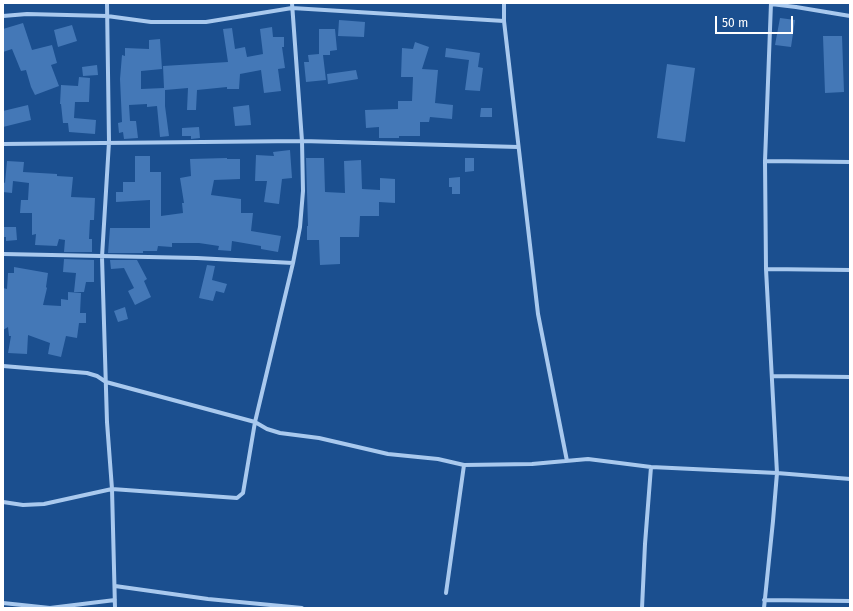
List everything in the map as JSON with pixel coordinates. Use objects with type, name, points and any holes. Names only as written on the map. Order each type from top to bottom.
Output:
[{"type":"street","points":[[107,3],[109,142],[102,257],[107,422],[112,489],[116,608]]},
{"type":"street","points":[[504,3],[504,21],[538,314],[567,461]]},
{"type":"street","points":[[764,608],[777,473],[766,269],[765,162],[771,4],[850,16]]},
{"type":"street","points":[[3,502],[44,504],[112,489],[237,498],[244,493],[255,422],[300,227],[303,191],[302,141],[292,5]]},
{"type":"street","points":[[3,16],[27,14],[107,16],[151,22],[206,22],[292,5],[504,21]]},
{"type":"street","points":[[3,144],[302,141],[518,147]]},
{"type":"street","points":[[765,162],[850,162]]},
{"type":"street","points":[[3,254],[197,258],[292,263]]},
{"type":"street","points":[[766,269],[850,270]]},
{"type":"street","points":[[3,366],[87,373],[97,376],[106,382],[255,422],[267,429],[280,433],[319,438],[388,454],[438,459],[464,465],[532,464],[588,459],[651,467],[777,473],[850,479]]},
{"type":"street","points":[[772,376],[850,377]]},
{"type":"street","points":[[446,593],[464,465]]},
{"type":"street","points":[[642,608],[651,467]]},
{"type":"street","points":[[115,586],[208,599],[302,608]]},
{"type":"street","points":[[3,603],[50,608],[115,600]]},
{"type":"street","points":[[764,600],[850,600]]},
{"type":"building","points":[[780,18],[795,20],[791,47],[775,45]]},
{"type":"building","points":[[339,20],[365,22],[364,37],[338,36]]},
{"type":"building","points":[[23,23],[32,50],[52,45],[57,63],[51,65],[59,86],[35,95],[26,70],[21,71],[12,49],[3,52],[3,29]]},
{"type":"building","points":[[72,25],[77,41],[58,47],[54,30]]},
{"type":"building","points":[[272,27],[273,37],[284,37],[284,47],[282,47],[285,68],[278,69],[281,91],[264,93],[261,70],[240,74],[239,89],[227,89],[227,87],[197,90],[196,110],[187,110],[188,88],[165,90],[165,106],[169,136],[160,137],[157,106],[147,107],[147,104],[129,105],[130,121],[136,121],[138,138],[124,139],[123,132],[119,133],[118,123],[122,122],[120,79],[122,55],[125,56],[125,48],[149,49],[149,40],[160,39],[162,69],[141,71],[141,89],[164,88],[163,66],[228,62],[223,29],[232,28],[235,49],[245,47],[247,57],[263,54],[260,29]]},
{"type":"building","points":[[319,29],[335,29],[337,50],[330,51],[330,55],[323,55],[326,80],[306,82],[304,62],[309,62],[308,55],[319,54]]},
{"type":"building","points":[[823,36],[842,36],[844,92],[825,93]]},
{"type":"building","points":[[415,42],[429,47],[422,69],[438,70],[435,103],[453,105],[452,119],[430,117],[429,122],[420,122],[420,136],[379,138],[379,127],[366,128],[365,110],[398,109],[398,101],[412,101],[413,77],[401,77],[402,48],[413,49]]},
{"type":"building","points":[[446,48],[480,53],[478,67],[483,68],[480,91],[465,90],[469,60],[445,57]]},
{"type":"building","points":[[667,64],[695,68],[685,142],[657,138]]},
{"type":"building","points":[[97,65],[98,75],[83,76],[82,67]]},
{"type":"building","points":[[356,70],[358,79],[328,84],[327,74]]},
{"type":"building","points":[[79,77],[90,78],[89,102],[75,102],[74,118],[96,120],[95,134],[69,132],[68,123],[63,123],[60,104],[61,85],[78,86]]},
{"type":"building","points":[[28,105],[31,120],[3,127],[3,111]]},
{"type":"building","points":[[249,105],[251,125],[235,126],[233,107]]},
{"type":"building","points":[[481,108],[492,108],[492,117],[480,117]]},
{"type":"building","points":[[199,127],[200,138],[191,139],[191,136],[182,136],[182,128]]},
{"type":"building","points":[[290,150],[292,178],[282,179],[279,204],[264,202],[267,181],[255,181],[256,155],[274,156],[273,152]]},
{"type":"building","points":[[135,156],[150,156],[150,172],[161,172],[161,216],[183,213],[182,203],[184,203],[180,178],[191,176],[190,159],[240,159],[240,179],[214,180],[211,195],[241,199],[241,213],[253,213],[251,231],[281,236],[278,252],[261,249],[261,246],[232,241],[231,251],[218,250],[219,246],[199,243],[172,243],[172,247],[158,246],[157,251],[143,251],[143,253],[108,253],[110,228],[150,228],[150,200],[116,202],[116,192],[123,192],[123,182],[135,182]]},
{"type":"building","points":[[306,158],[324,158],[325,192],[345,193],[344,161],[361,160],[362,189],[380,190],[380,178],[395,179],[395,203],[379,202],[379,216],[360,216],[359,237],[340,237],[340,264],[320,265],[319,240],[307,240]]},
{"type":"building","points":[[465,158],[474,158],[474,171],[465,172]]},
{"type":"building","points":[[7,161],[24,162],[23,172],[57,174],[57,176],[73,177],[71,197],[95,198],[94,220],[90,220],[89,239],[92,239],[92,252],[64,252],[65,240],[59,239],[57,246],[35,245],[36,234],[32,235],[32,213],[20,213],[21,200],[28,200],[29,183],[13,181],[12,193],[3,192],[3,182],[5,183]]},
{"type":"building","points":[[460,177],[460,194],[452,194],[452,187],[449,187],[449,178]]},
{"type":"building","points":[[3,227],[16,227],[17,240],[6,241],[6,237],[3,237]]},
{"type":"building","points":[[64,259],[94,260],[94,282],[86,282],[84,292],[74,292],[76,273],[63,272]]},
{"type":"building","points":[[110,260],[137,260],[147,279],[144,281],[151,297],[135,305],[128,291],[134,288],[124,268],[111,269]]},
{"type":"building","points":[[207,265],[215,266],[212,280],[227,284],[224,293],[216,291],[213,301],[199,298]]},
{"type":"building","points":[[14,267],[48,273],[47,288],[43,305],[61,306],[61,299],[68,300],[68,292],[81,293],[80,313],[86,313],[86,323],[79,323],[77,338],[66,336],[61,357],[48,354],[50,343],[28,335],[27,354],[8,353],[11,336],[9,336],[8,327],[3,330],[3,288],[7,289],[8,273],[14,273]]},
{"type":"building","points":[[125,307],[128,319],[118,322],[114,311]]}]
